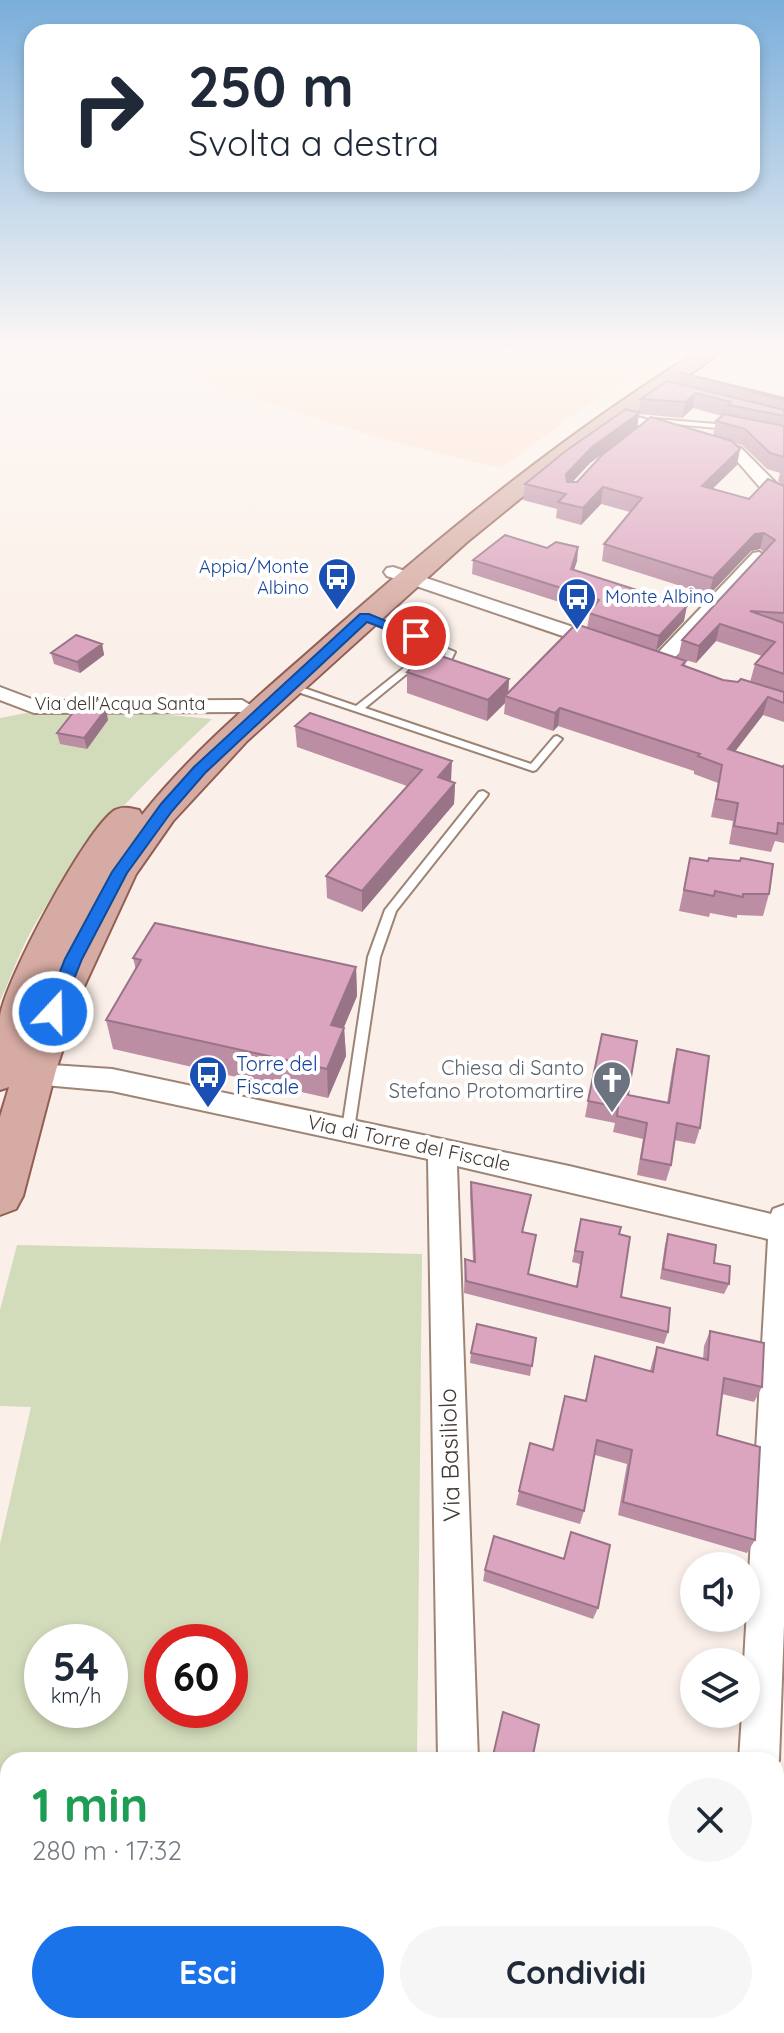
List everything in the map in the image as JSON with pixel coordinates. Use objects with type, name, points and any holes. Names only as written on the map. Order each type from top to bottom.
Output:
[{"type":"main road","points":[[11,1073],[133,852],[187,784],[365,617],[401,575],[466,510],[550,447]]},
{"type":"main road","points":[[0,1196],[11,1073],[31,983],[86,872],[140,803],[242,706],[401,575],[479,516],[595,447]]},
{"type":"street","points":[[721,447],[736,451],[748,460],[770,490],[784,498]]},
{"type":"street","points":[[659,662],[759,557]]},
{"type":"street","points":[[401,575],[615,647]]},
{"type":"street","name":"Via dell'Acqua Santa","points":[[0,693],[34,707],[242,706]]},
{"type":"street","name":"Via di Torre del Fiscale","points":[[11,1073],[112,1080],[784,1226]]},
{"type":"street","name":"Via Basiliolo","points":[[442,1151],[458,1752]]},
{"type":"street","points":[[759,1752],[784,1226]]},
{"type":"lane","points":[[365,617],[451,652],[443,666],[453,676]]},
{"type":"lane","points":[[358,709],[436,646]]},
{"type":"lane","points":[[289,686],[533,768],[557,739]]},
{"type":"lane","points":[[348,1129],[374,957],[391,910],[483,794]]},
{"type":"shaded area","points":[[413,447],[530,447],[500,468]]},
{"type":"green space","points":[[95,708],[212,719],[134,795],[65,877],[27,939],[0,1001],[0,718]]},
{"type":"green space","points":[[17,1245],[422,1254],[417,1752],[0,1752],[0,1544],[31,1407],[0,1406],[0,1310]]},
{"type":"building","points":[[571,447],[592,447],[566,474],[567,482],[577,482],[612,447],[738,447],[740,449],[702,486],[749,499],[768,479],[784,486],[784,613],[750,611],[784,623],[784,674],[755,664],[775,642],[720,624],[699,646],[682,640],[775,540],[764,533],[755,534],[713,578],[604,544],[642,498],[603,487],[583,508],[558,502],[566,494],[525,484]]},
{"type":"building","points":[[764,447],[784,447],[784,457],[770,453]]},
{"type":"building","points":[[505,535],[547,548],[556,542],[578,547],[571,569],[687,606],[659,636],[589,613],[599,600],[473,560]]},
{"type":"building","points":[[576,624],[686,661],[682,665],[723,680],[738,682],[741,679],[784,692],[784,703],[768,697],[728,749],[784,765],[784,824],[778,823],[777,834],[734,826],[738,803],[716,799],[722,765],[698,756],[700,754],[560,708],[555,713],[505,696]]},
{"type":"building","points":[[76,635],[102,644],[77,662],[51,653]]},
{"type":"building","points":[[429,652],[509,679],[488,700],[407,672]]},
{"type":"building","points":[[79,705],[106,709],[84,738],[57,733]]},
{"type":"building","points":[[310,713],[452,761],[438,777],[455,783],[362,891],[326,876],[422,770],[295,726]]},
{"type":"building","points":[[690,858],[740,861],[741,858],[773,864],[769,894],[743,894],[743,897],[715,891],[714,896],[684,890]]},
{"type":"building","points":[[155,923],[356,967],[331,1025],[344,1028],[327,1069],[106,1020],[141,960],[133,958]]},
{"type":"building","name":"Chiesa di Santo Stefano Protomartire","points":[[602,1034],[637,1041],[628,1095],[669,1103],[677,1049],[709,1056],[700,1128],[677,1123],[671,1165],[641,1159],[647,1123],[617,1116],[618,1107],[588,1101]]},
{"type":"building","points":[[471,1182],[531,1195],[522,1232],[536,1235],[528,1274],[577,1287],[583,1252],[575,1251],[581,1219],[621,1227],[619,1234],[630,1237],[621,1297],[670,1308],[668,1332],[466,1281],[465,1259],[475,1262]]},
{"type":"building","points":[[668,1234],[716,1245],[714,1263],[730,1266],[729,1284],[663,1269]]},
{"type":"building","points":[[477,1324],[536,1338],[532,1366],[471,1353]]},
{"type":"building","points":[[710,1331],[764,1343],[762,1387],[724,1378],[717,1435],[760,1447],[755,1540],[623,1502],[632,1450],[597,1440],[584,1511],[519,1491],[530,1443],[553,1450],[565,1396],[586,1401],[595,1356],[653,1372],[657,1347],[708,1360]]},
{"type":"building","points":[[571,1532],[610,1545],[598,1608],[485,1570],[494,1536],[564,1559]]},
{"type":"building","points":[[503,1712],[539,1725],[534,1752],[494,1752]]},
{"type":"place","name":"Appia/Monte Albino","points":[[337,611]]},
{"type":"place","name":"Monte Albino","points":[[577,631]]},
{"type":"place","name":"Torre del Fiscale","points":[[208,1109]]},
{"type":"place","name":"Chiesa di Santo Stefano Protomartire","points":[[612,1114]]},
{"type":"route","points":[[53,1012],[89,927],[120,872],[166,807],[199,770],[365,617],[416,636]]}]
